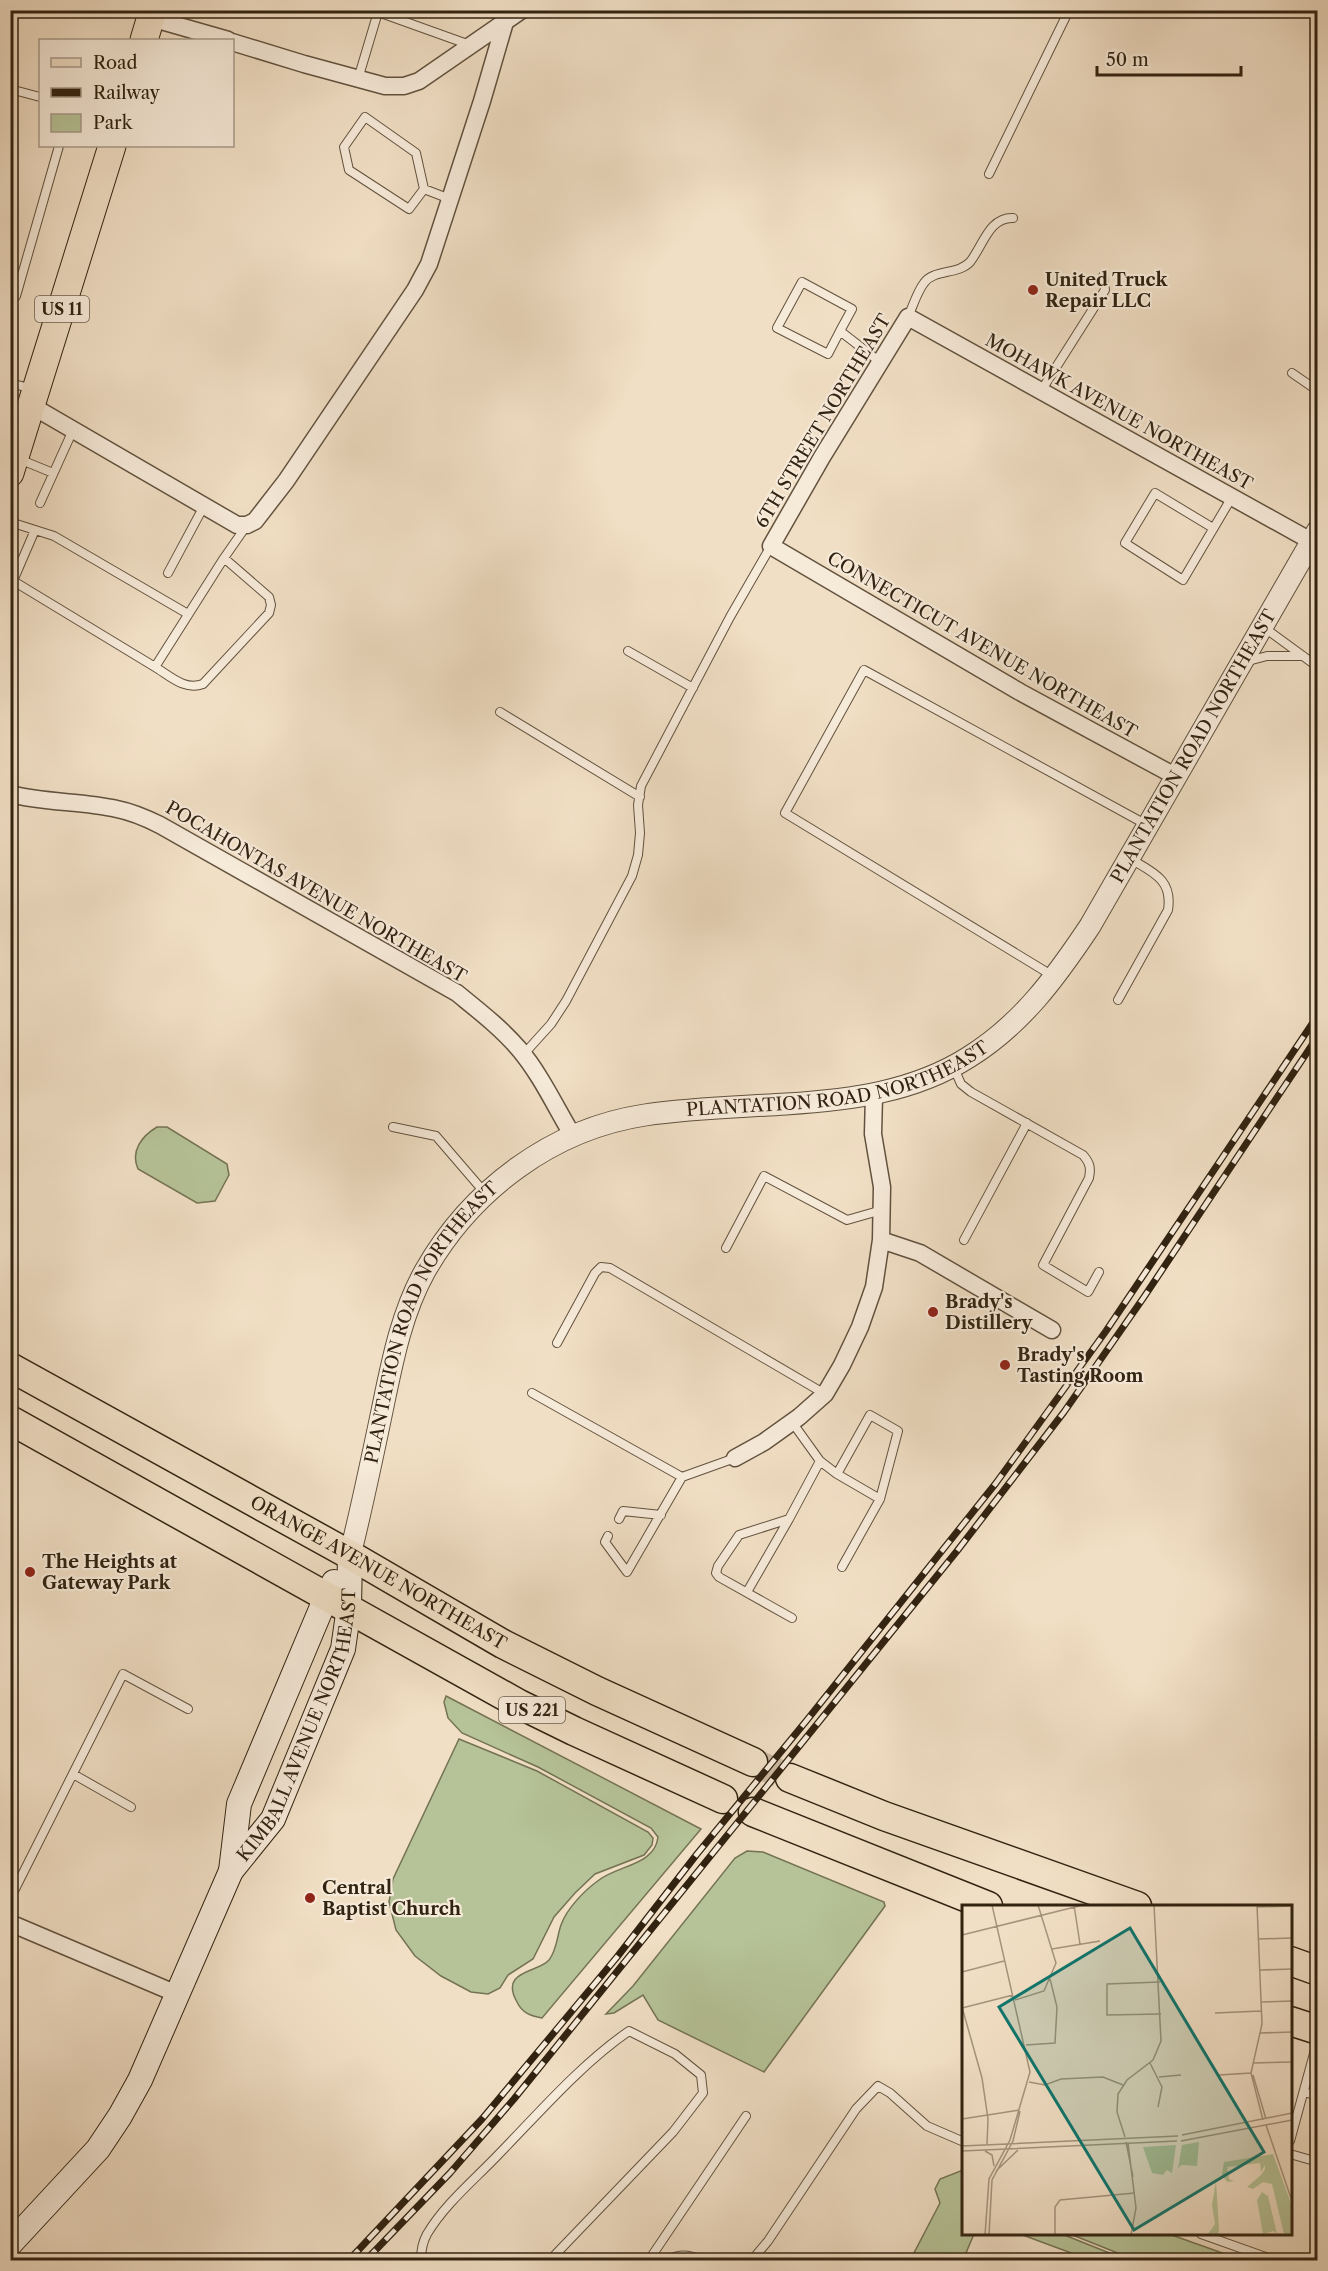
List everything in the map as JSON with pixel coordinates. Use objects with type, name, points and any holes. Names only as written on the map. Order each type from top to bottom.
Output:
[{"type":"highway","name":"ORANGE AVENUE NORTHEAST","points":[[10,1367],[350,1555],[503,1644],[597,1691],[753,1762]]},
{"type":"highway","name":"US 221","points":[[10,1420],[519,1704],[723,1799]]},
{"type":"highway","points":[[790,1778],[884,1816],[1134,1905]]},
{"type":"highway","points":[[753,1812],[986,1905]]},
{"type":"highway","points":[[1292,1962],[1317,1971]]},
{"type":"highway","points":[[1292,2022],[1317,2030]]},
{"type":"main road","name":"US 11","points":[[13,465],[112,147]]},
{"type":"main road","name":"KIMBALL AVENUE NORTHEAST","points":[[231,1871],[239,1804],[338,1601],[350,1555]]},
{"type":"main road","name":"KIMBALL AVENUE NORTHEAST","points":[[10,2244],[98,2149],[140,2080],[231,1871],[273,1819],[343,1649],[338,1601]]},
{"type":"street","points":[[234,43],[385,86],[404,86],[419,81],[522,10]]},
{"type":"street","points":[[34,398],[73,430],[237,525],[247,525],[255,521],[286,481],[416,290],[429,264],[505,22]]},
{"type":"street","points":[[149,23],[223,39]]},
{"type":"street","name":"6TH STREET NORTHEAST","points":[[771,546],[822,457],[908,317]]},
{"type":"street","name":"MOHAWK AVENUE NORTHEAST","points":[[908,317],[1232,497],[1314,535]]},
{"type":"street","name":"PLANTATION ROAD NORTHEAST","points":[[350,1555],[396,1344],[407,1309],[424,1272],[440,1246],[464,1215],[516,1168],[541,1152],[592,1129],[643,1115],[874,1095],[907,1086],[952,1066],[1000,1035],[1030,1008],[1056,978],[1090,926],[1314,535]]},
{"type":"street","name":"CONNECTICUT AVENUE NORTHEAST","points":[[771,546],[1020,692],[1175,776]]},
{"type":"street","name":"POCAHONTAS AVENUE NORTHEAST","points":[[10,794],[35,800],[116,808],[139,815],[457,993],[493,1023],[523,1055],[573,1137]]},
{"type":"street","points":[[735,1458],[764,1442],[825,1394],[860,1327],[874,1287],[881,1239],[882,1187],[873,1134],[874,1095]]},
{"type":"street","points":[[881,1239],[920,1253],[1052,1330]]},
{"type":"street","points":[[10,1923],[177,1994]]},
{"type":"lane","points":[[989,174],[1069,10]]},
{"type":"lane","points":[[358,79],[378,12],[471,45]]},
{"type":"lane","points":[[10,89],[39,97]]},
{"type":"lane","points":[[365,117],[416,153],[423,189],[409,209],[349,170],[344,147],[365,117]]},
{"type":"lane","points":[[10,304],[16,296],[59,147]]},
{"type":"lane","points":[[423,189],[450,199]]},
{"type":"lane","points":[[908,317],[923,283],[928,278],[966,265],[993,226],[1000,220],[1013,218]]},
{"type":"lane","points":[[1041,391],[1105,290],[1103,276]]},
{"type":"lane","points":[[802,282],[852,309],[840,331],[828,354],[777,328],[802,282]]},
{"type":"lane","points":[[840,331],[880,362]]},
{"type":"lane","points":[[1292,373],[1317,391]]},
{"type":"lane","points":[[10,383],[34,398]]},
{"type":"lane","points":[[40,503],[73,430]]},
{"type":"lane","points":[[13,465],[53,473]]},
{"type":"lane","points":[[1214,528],[1155,493],[1125,543],[1183,580],[1214,528],[1232,497]]},
{"type":"lane","points":[[168,573],[204,506]]},
{"type":"lane","points":[[10,522],[54,536],[188,614]]},
{"type":"lane","points":[[155,667],[247,525]]},
{"type":"lane","points":[[34,530],[12,580],[185,686],[195,687],[203,684],[269,613],[271,605],[269,597],[224,558]]},
{"type":"lane","points":[[523,1055],[551,1024],[566,1001],[632,876],[638,855],[641,786],[730,617],[771,546]]},
{"type":"lane","points":[[1262,626],[1317,667]]},
{"type":"lane","points":[[628,651],[693,688]]},
{"type":"lane","points":[[1236,669],[1257,657],[1282,654],[1303,656]]},
{"type":"lane","points":[[1056,978],[785,813],[864,670],[1147,825]]},
{"type":"lane","points":[[500,712],[640,797]]},
{"type":"lane","points":[[1118,1000],[1168,910],[1170,897],[1160,878],[1129,857]]},
{"type":"lane","points":[[952,1066],[961,1084],[1083,1155],[1091,1168],[1089,1178],[1043,1265],[1088,1292],[1099,1272]]},
{"type":"lane","points":[[964,1240],[1027,1123]]},
{"type":"lane","points":[[393,1127],[436,1136],[486,1193]]},
{"type":"lane","points":[[726,1248],[764,1176],[847,1220],[882,1209]]},
{"type":"lane","points":[[557,1343],[596,1273],[601,1267],[610,1268],[825,1394]]},
{"type":"lane","points":[[532,1394],[682,1477]]},
{"type":"lane","points":[[837,1474],[870,1415],[898,1431],[880,1499],[842,1567]]},
{"type":"lane","points":[[792,1422],[820,1461],[837,1474],[880,1499]]},
{"type":"lane","points":[[608,1536],[605,1542],[627,1572],[682,1477],[735,1458]]},
{"type":"lane","points":[[747,1592],[820,1461]]},
{"type":"lane","points":[[619,1519],[623,1511],[661,1515]]},
{"type":"lane","points":[[789,1519],[739,1535],[718,1566],[716,1573],[719,1577],[792,1618]]},
{"type":"lane","points":[[10,1899],[123,1674],[188,1708]]},
{"type":"lane","points":[[73,1774],[131,1807]]},
{"type":"lane","points":[[421,2260],[422,2247],[427,2235],[446,2208],[553,2099],[613,2042],[629,2031],[675,2054],[690,2065],[701,2075],[703,2092],[673,2132],[552,2258],[555,2260]]},
{"type":"lane","points":[[1292,2134],[1317,2039]]},
{"type":"lane","points":[[752,2260],[768,2241],[856,2109],[878,2086],[890,2093],[927,2126],[962,2142]]},
{"type":"lane","points":[[1304,2092],[1317,2096]]},
{"type":"lane","points":[[649,2260],[746,2116]]},
{"type":"lane","points":[[1292,2155],[1317,2162]]},
{"type":"lane","points":[[1203,2235],[1274,2260]]},
{"type":"lane","points":[[666,2260],[679,2255],[701,2260]]},
{"type":"green space","points":[[157,1127],[167,1127],[227,1164],[229,1175],[215,1201],[197,1203],[138,1169],[135,1156],[139,1145],[142,1139]]},
{"type":"green space","points":[[446,1696],[701,1829],[542,2018],[527,2013],[519,2006],[513,1992],[516,1978],[549,1960],[554,1952],[564,1919],[582,1894],[607,1875],[643,1859],[655,1846],[658,1837],[651,1828],[538,1767],[462,1733],[448,1718],[444,1702]]},
{"type":"green space","points":[[459,1739],[537,1771],[648,1832],[653,1838],[652,1845],[644,1855],[595,1874],[554,1917],[533,1959],[508,1975],[500,1988],[488,1994],[471,1992],[441,1976],[415,1956],[396,1930],[389,1902],[393,1879]]},
{"type":"green space","points":[[747,1851],[763,1852],[884,1902],[885,1906],[764,2072],[658,2020],[643,1995],[614,2013],[606,2014],[633,1986],[735,1858]]},
{"type":"green space","points":[[962,2170],[962,2235],[974,2235],[963,2260],[915,2260],[914,2253],[940,2203],[935,2189],[940,2179]]},
{"type":"green space","points":[[1023,2235],[1064,2235],[1127,2260],[1090,2260]]},
{"type":"green space","points":[[1072,2235],[1172,2235],[1242,2260],[1135,2260]]},
{"type":"tunnel","points":[[753,1762],[790,1778]]},
{"type":"railway","points":[[349,2260],[482,2119],[617,1957],[697,1854],[996,1483],[1106,1331],[1318,1015]]},
{"type":"railway","points":[[366,2260],[450,2173],[514,2099],[957,1551],[1064,1412],[1144,1297],[1318,1036]]},
{"type":"place","name":"United Truck Repair LLC","points":[[1033,290]]},
{"type":"place","name":"Brady's Distillery","points":[[933,1312]]},
{"type":"place","name":"Brady's Tasting Room","points":[[1005,1365]]},
{"type":"place","name":"The Heights at Gateway Park","points":[[30,1572]]},
{"type":"place","name":"Central Baptist Church","points":[[310,1898]]}]
